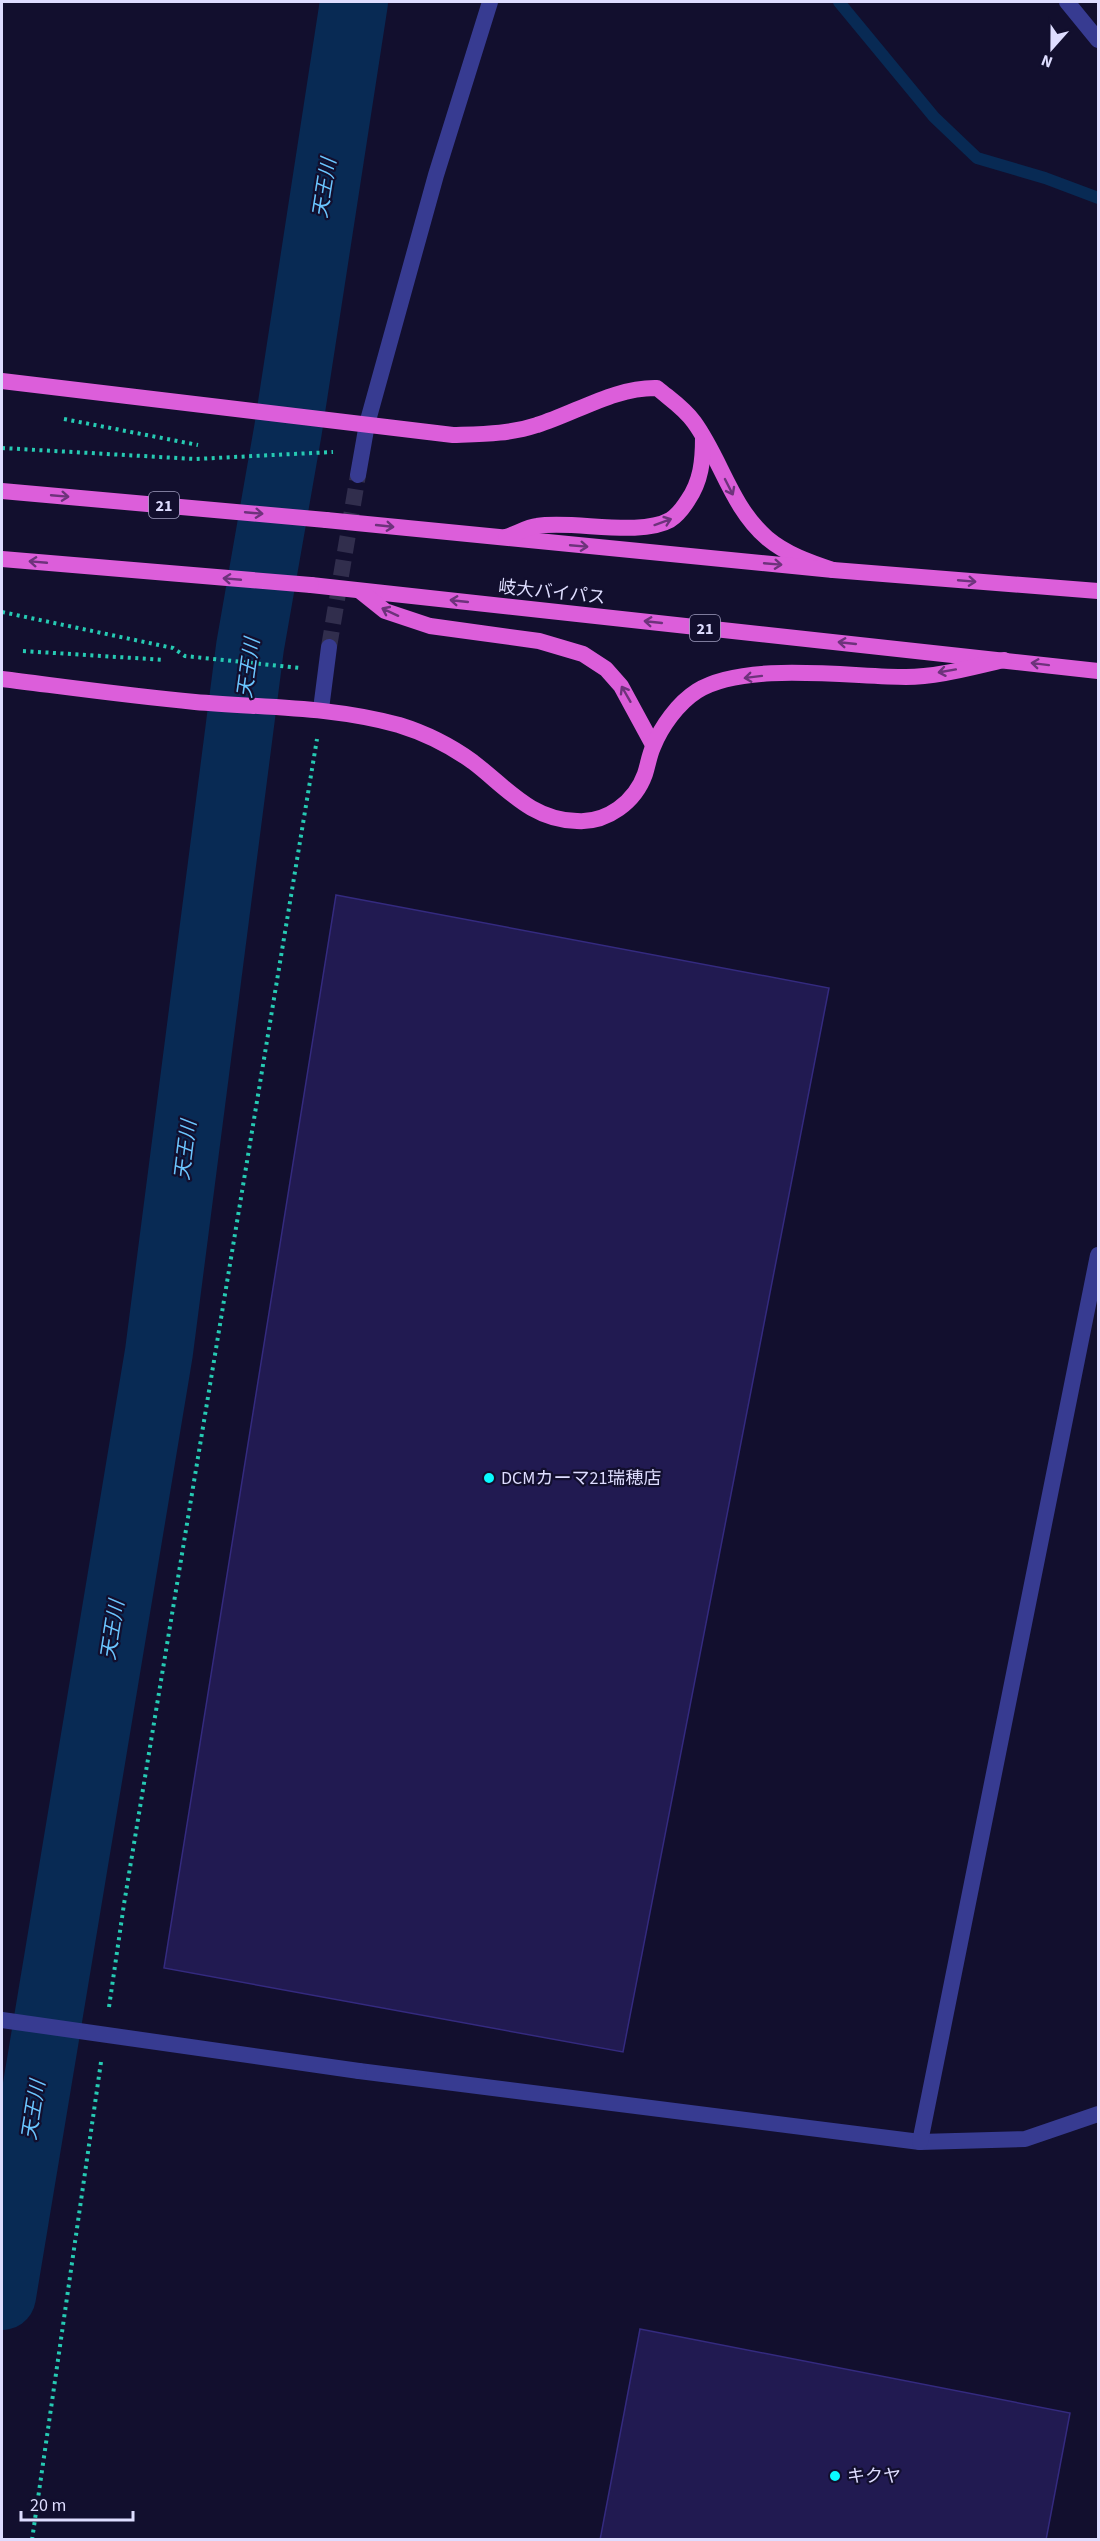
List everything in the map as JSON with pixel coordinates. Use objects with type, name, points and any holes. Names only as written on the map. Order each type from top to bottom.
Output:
[{"type":"highway","points":[[2,381],[453,435],[496,434],[536,426],[614,395],[645,388],[657,388],[678,405],[703,435],[734,497],[759,530],[799,558],[833,570]]},
{"type":"highway","points":[[503,539],[535,526],[569,525],[615,528],[655,525],[669,521],[681,512],[698,481],[702,468],[703,435]]},
{"type":"highway","name":"21","points":[[2,491],[327,520],[833,570],[1098,591]]},
{"type":"highway","name":"岐大バイパス","points":[[2,559],[311,585],[1098,671]]},
{"type":"highway","points":[[360,591],[385,611],[430,626],[539,641],[583,654],[606,669],[621,686],[653,745]]},
{"type":"highway","points":[[2,679],[196,702],[321,709],[376,719],[425,733],[471,760],[520,803],[552,818],[578,822],[600,819],[620,808],[632,795],[645,774],[653,745],[663,728],[694,693],[711,684],[785,673],[908,677],[1004,660]]},
{"type":"street","points":[[358,475],[367,424],[436,175],[490,2]]},
{"type":"street","points":[[1067,2],[1098,40]]},
{"type":"street","points":[[321,709],[329,647]]},
{"type":"street","points":[[920,2142],[1098,1255]]},
{"type":"street","points":[[2,2020],[359,2071],[920,2142],[1025,2139],[1098,2114]]},
{"type":"path","points":[[2,448],[195,459],[362,453]]},
{"type":"path","points":[[2,612],[172,648],[185,656],[326,670]]},
{"type":"path","points":[[109,2010],[124,1904],[321,709]]},
{"type":"path","points":[[32,2540],[102,2057]]},
{"type":"building","name":"DCMカーマ21瑞穂店","points":[[336,895],[829,988],[623,2052],[164,1968]]},
{"type":"building","name":"キクヤ","points":[[640,2329],[1070,2413],[1046,2540],[600,2540]]},
{"type":"waterway","name":"天王川","points":[[2,2296],[159,1352],[250,647],[288,430],[354,2]]},
{"type":"waterway","points":[[839,2],[934,117],[977,158],[1045,178],[1098,198]]},
{"type":"tunnel","points":[[329,647],[358,475]]},
{"type":"place","name":"DCMカーマ21瑞穂店","points":[[489,1478]]},
{"type":"place","name":"キクヤ","points":[[835,2476]]}]
